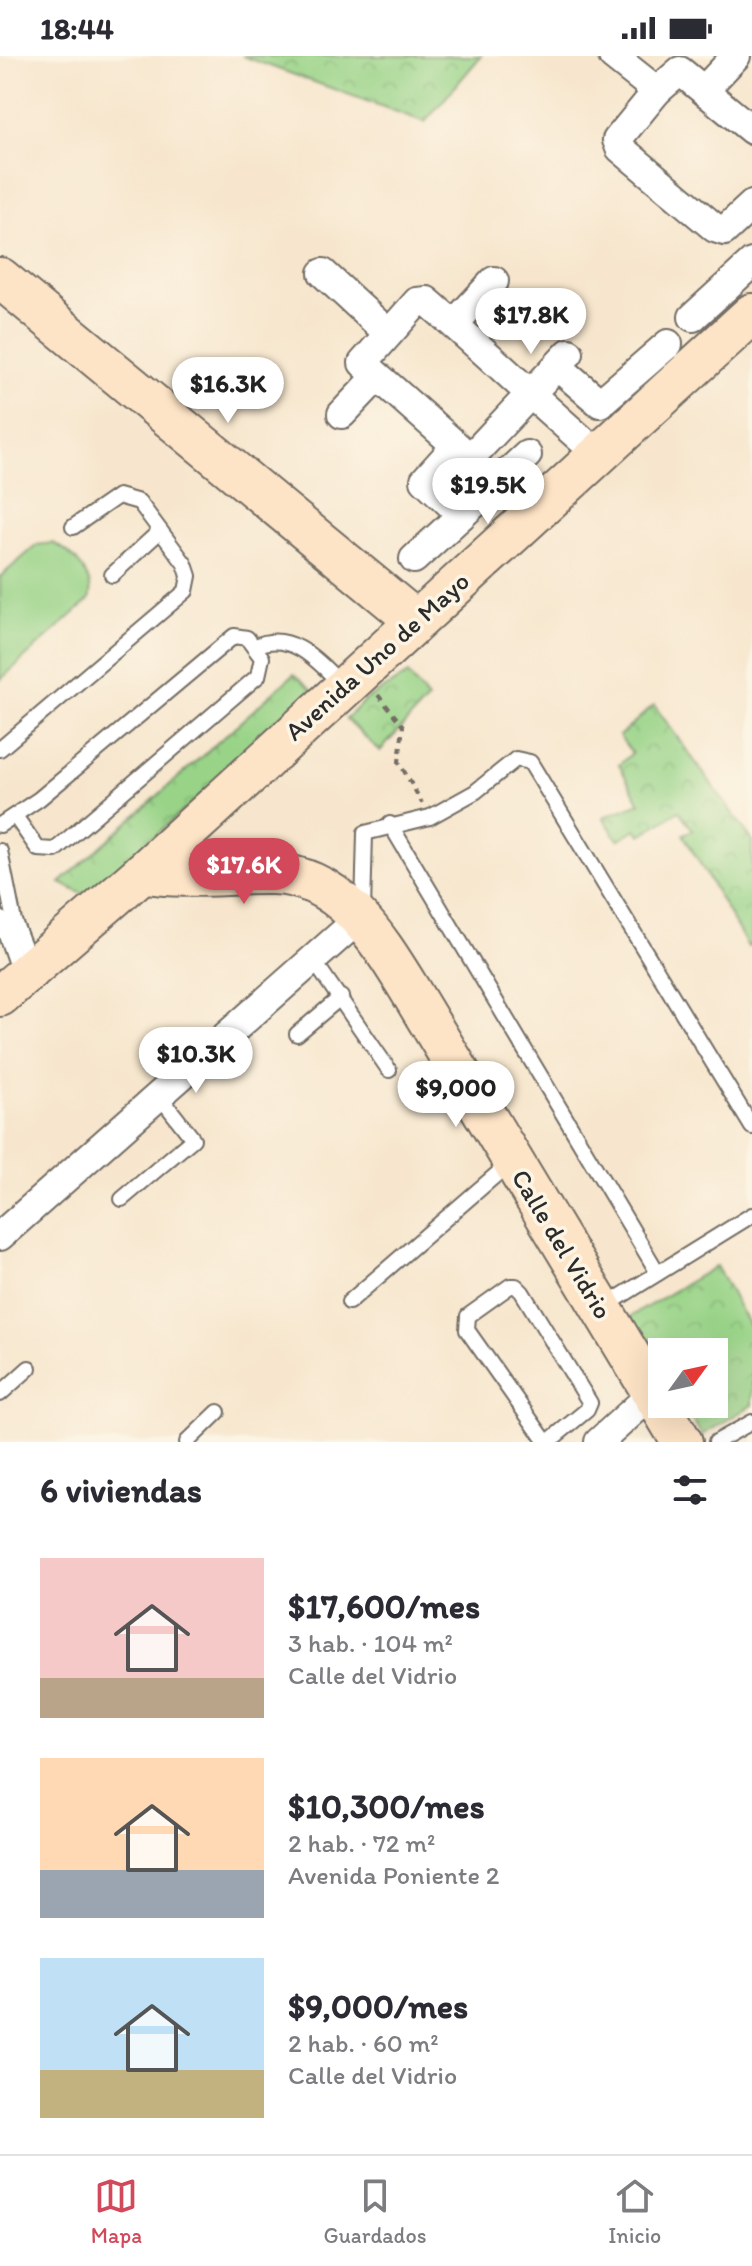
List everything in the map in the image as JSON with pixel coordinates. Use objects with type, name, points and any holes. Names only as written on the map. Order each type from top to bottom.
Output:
[{"type":"main road","points":[[0,278],[415,620]]},
{"type":"main road","name":"Avenida Uno de Mayo","points":[[17,980],[143,872],[752,314]]},
{"type":"main road","name":"Calle del Vidrio","points":[[143,872],[176,878],[276,874],[299,878],[337,897],[361,917],[648,1387]]},
{"type":"main road","name":"Calle del Vidrio","points":[[667,1418],[682,1442]]},
{"type":"street","points":[[613,56],[657,91]]},
{"type":"street","points":[[705,89],[736,56]]},
{"type":"street","points":[[752,130],[680,71],[657,91],[617,140],[620,148],[715,228],[724,231],[752,205]]},
{"type":"street","points":[[693,317],[752,263]]},
{"type":"street","points":[[323,273],[388,333]]},
{"type":"street","points":[[454,324],[494,281]]},
{"type":"street","points":[[598,454],[531,395],[454,324],[423,300],[388,333],[363,363],[466,457],[474,456],[531,395],[563,359],[600,403],[668,344]]},
{"type":"street","points":[[342,414],[376,378]]},
{"type":"street","points":[[455,447],[425,480],[462,515]]},
{"type":"street","points":[[414,559],[527,455]]},
{"type":"street","points":[[0,1236],[361,917]]},
{"type":"street","points":[[607,1439],[648,1398]]},
{"type":"lane","points":[[0,749],[186,591],[189,576],[185,564],[139,502],[118,496],[73,527]]},
{"type":"lane","points":[[112,575],[160,531]]},
{"type":"lane","points":[[0,825],[15,816],[234,636],[247,638],[262,658],[258,676],[55,850],[38,849],[15,816]]},
{"type":"lane","points":[[254,647],[266,641],[306,649],[350,680]]},
{"type":"lane","points":[[361,917],[363,838],[370,829],[430,817],[475,792],[516,759],[530,762],[752,1127]]},
{"type":"lane","points":[[390,824],[658,1273]]},
{"type":"lane","points":[[0,851],[3,883],[14,921],[17,980]]},
{"type":"lane","points":[[0,918],[17,980]]},
{"type":"lane","points":[[312,958],[389,1070]]},
{"type":"lane","points":[[297,1034],[341,997]]},
{"type":"lane","points":[[122,1199],[193,1139],[158,1094]]},
{"type":"lane","points":[[349,1302],[512,1161]]},
{"type":"lane","points":[[601,1308],[752,1215]]},
{"type":"lane","points":[[510,1286],[516,1286],[522,1292],[590,1403],[587,1410],[547,1442],[467,1330],[468,1316],[510,1286]]},
{"type":"lane","points":[[0,1394],[29,1368]]},
{"type":"lane","points":[[187,1442],[218,1412]]},
{"type":"lane","points":[[716,1442],[752,1422]]},
{"type":"path","points":[[350,680],[403,726],[399,762],[430,817]]},
{"type":"green space","points":[[242,56],[481,56],[425,122]]},
{"type":"green space","points":[[53,543],[68,552],[81,566],[89,583],[89,600],[0,680],[0,577],[37,545]]},
{"type":"green space","points":[[294,674],[316,693],[87,896],[60,883]]},
{"type":"green space","points":[[408,674],[428,699],[380,751],[346,719],[364,701]]},
{"type":"green space","points":[[654,705],[752,840],[752,944],[748,947],[683,834],[693,830],[679,811],[641,835],[636,829],[618,840],[603,817],[640,803],[619,765],[632,753],[619,736]]},
{"type":"green space","points":[[716,1266],[752,1331],[752,1405],[702,1435],[692,1418],[728,1418],[728,1338],[648,1338],[648,1347],[630,1317]]}]
